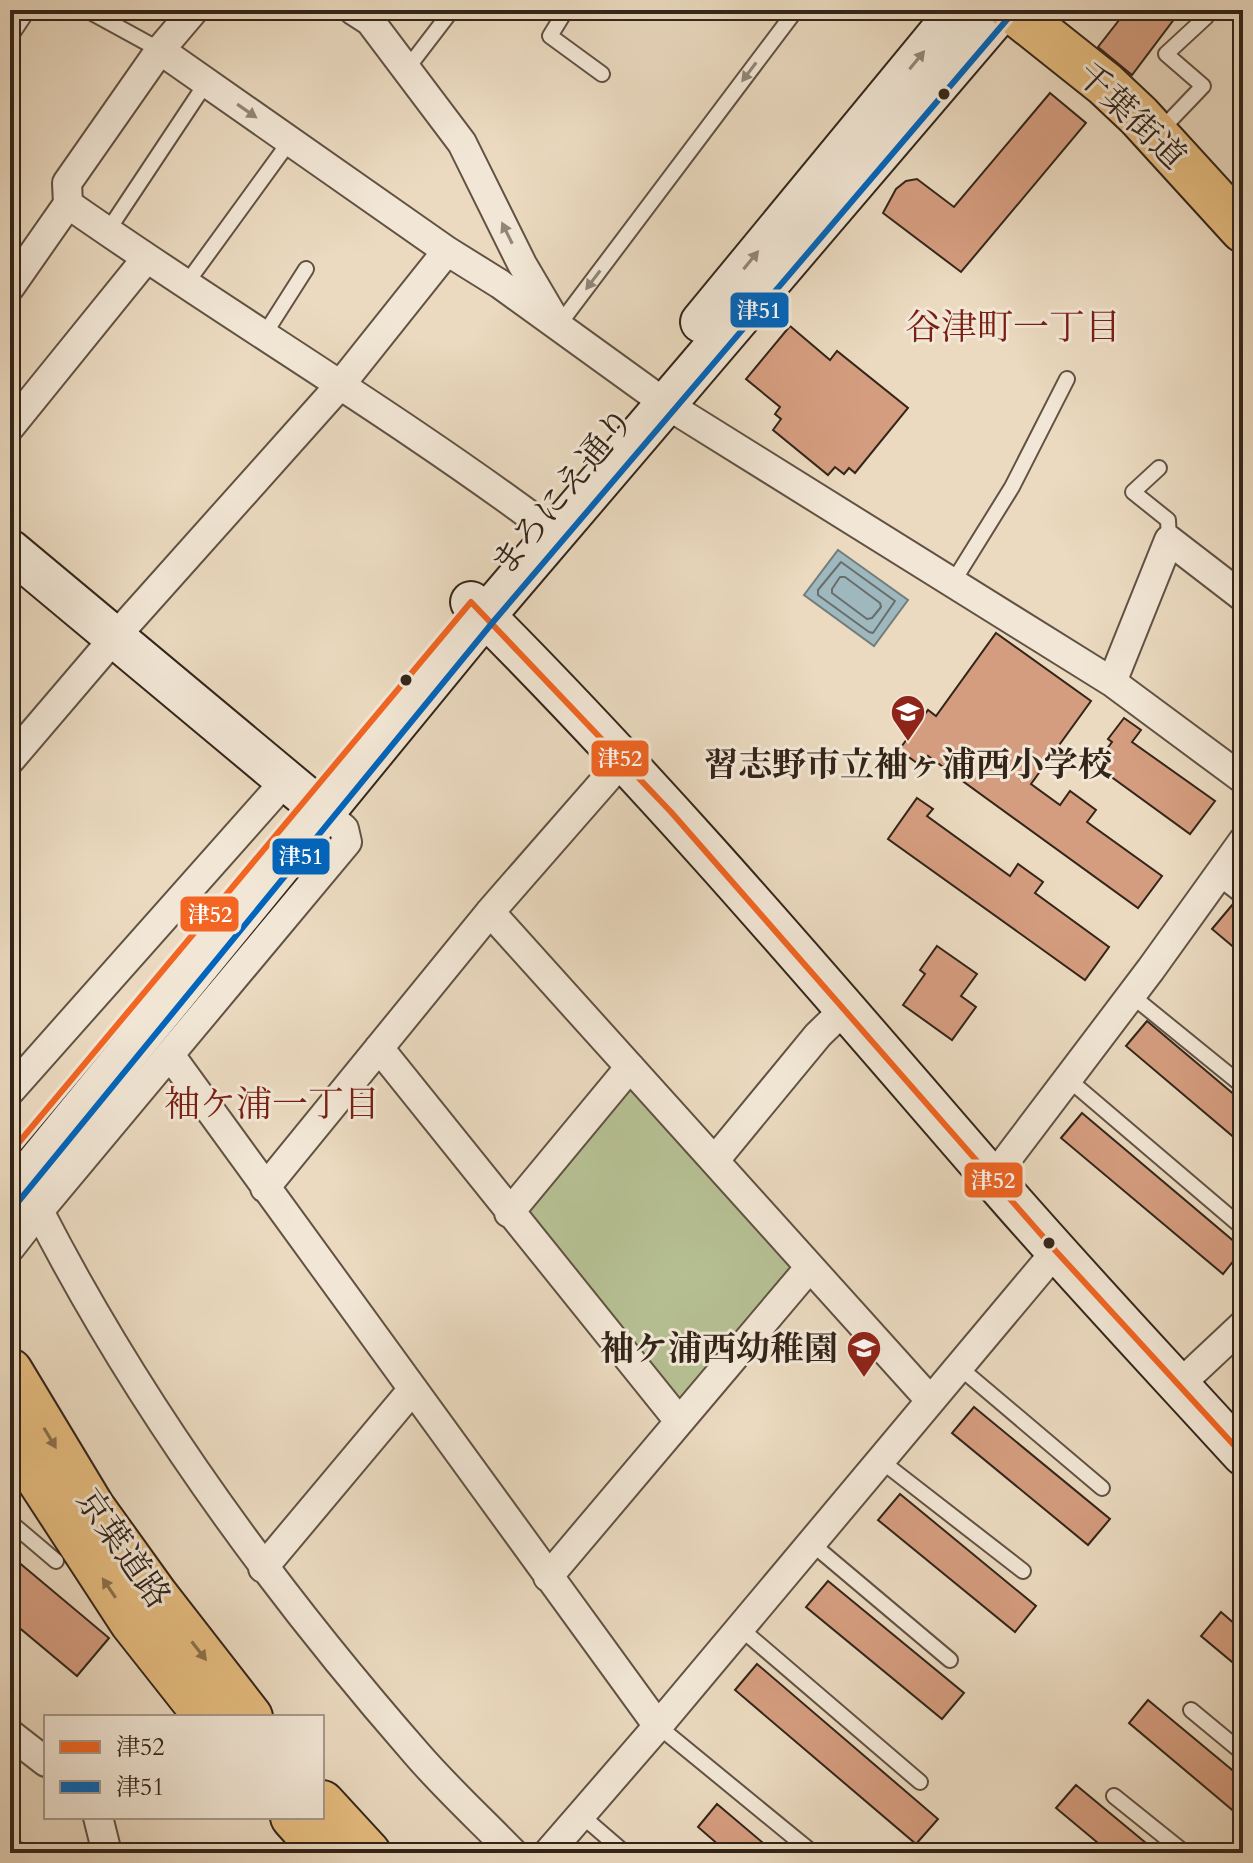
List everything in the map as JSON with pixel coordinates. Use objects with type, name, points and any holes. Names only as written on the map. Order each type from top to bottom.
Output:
[{"type":"highway","name":"千葉街道","points":[[1012,10],[1105,84],[1243,230]]},
{"type":"highway","name":"京葉道路","points":[[10,1371],[92,1507],[248,1715]]},
{"type":"highway","name":"京葉道路","points":[[10,1435],[132,1622],[205,1715]]},
{"type":"highway","points":[[324,1805],[368,1853]]},
{"type":"highway","points":[[295,1819],[325,1853]]},
{"type":"street","points":[[10,287],[68,204],[67,183],[160,50],[194,10]]},
{"type":"street","points":[[353,10],[370,21],[462,143],[522,264],[558,326]]},
{"type":"street","name":"まろにえ通り","points":[[656,396],[958,10]]},
{"type":"street","name":"まろにえ通り","points":[[10,1153],[306,797],[478,609],[656,396],[1002,10]]},
{"type":"street","points":[[160,50],[447,251],[500,284],[656,396],[1112,682],[1243,779]]},
{"type":"street","points":[[68,204],[146,259],[341,384],[546,527]]},
{"type":"street","points":[[10,760],[115,637],[341,384],[447,251]]},
{"type":"street","points":[[10,427],[146,259]]},
{"type":"street","points":[[500,284],[522,264]]},
{"type":"street","points":[[1112,682],[1169,540],[1243,597]]},
{"type":"street","points":[[10,550],[344,829],[347,842],[170,1055],[25,1204],[10,1248]]},
{"type":"street","points":[[478,609],[847,1007],[992,1179],[1243,1455]]},
{"type":"street","points":[[265,1188],[490,912],[622,761]]},
{"type":"street","points":[[10,1091],[261,805],[306,797]]},
{"type":"street","name":"まろにえ通り","points":[[25,1204],[306,797]]},
{"type":"street","points":[[992,1179],[1243,841]]},
{"type":"street","points":[[490,912],[930,1400]]},
{"type":"street","points":[[715,1160],[818,1035],[847,1007]]},
{"type":"street","points":[[379,1048],[679,1421]]},
{"type":"street","points":[[170,1055],[658,1726]]},
{"type":"street","points":[[509,1213],[630,1067]]},
{"type":"street","points":[[25,1204],[207,1491],[263,1568],[417,1755],[513,1853]]},
{"type":"street","points":[[548,1853],[1057,1250]]},
{"type":"street","points":[[548,1577],[810,1267]]},
{"type":"street","points":[[1179,1385],[1243,1325]]},
{"type":"street","points":[[263,1568],[413,1389]]},
{"type":"street","points":[[10,1734],[44,1760]]},
{"type":"street","points":[[103,1837],[130,1853]]},
{"type":"lane","points":[[10,37],[28,10]]},
{"type":"lane","points":[[87,10],[160,50]]},
{"type":"lane","points":[[406,70],[452,10]]},
{"type":"lane","points":[[566,10],[550,36],[602,74]]},
{"type":"lane","points":[[558,326],[796,10]]},
{"type":"lane","points":[[1156,135],[1203,86],[1166,54],[1206,17]]},
{"type":"lane","points":[[107,232],[206,83]]},
{"type":"lane","points":[[186,284],[290,141]]},
{"type":"lane","points":[[264,335],[306,269]]},
{"type":"lane","points":[[953,582],[1012,487],[1067,379]]},
{"type":"lane","points":[[1159,468],[1133,492],[1168,520],[1169,540]]},
{"type":"lane","points":[[1217,877],[1243,897]]},
{"type":"lane","points":[[1131,995],[1243,1086]]},
{"type":"lane","points":[[1068,1079],[1243,1228]]},
{"type":"lane","points":[[959,1367],[1102,1488]]},
{"type":"lane","points":[[880,1460],[1023,1571]]},
{"type":"lane","points":[[10,1522],[56,1561]]},
{"type":"lane","points":[[811,1543],[950,1660]]},
{"type":"lane","points":[[740,1628],[920,1782]]},
{"type":"lane","points":[[1191,1710],[1243,1753]]},
{"type":"lane","points":[[658,1726],[813,1853]]},
{"type":"lane","points":[[1114,1796],[1185,1853]]},
{"type":"lane","points":[[581,1815],[625,1853]]},
{"type":"lane","points":[[10,1846],[25,1853]]},
{"type":"green space","points":[[630,1081],[796,1264],[676,1407],[519,1211]]},
{"type":"water","points":[[838,550],[908,600],[874,646],[804,595]]},
{"type":"building","points":[[1127,10],[1181,10],[1132,75],[1098,47]]},
{"type":"building","points":[[1050,93],[1086,123],[961,272],[883,213],[896,189],[906,181],[917,179],[954,207]]},
{"type":"building","points":[[790,326],[830,360],[837,351],[908,408],[855,473],[849,468],[844,474],[835,467],[828,475],[773,430],[781,419],[775,414],[780,407],[746,379]]},
{"type":"building","points":[[996,633],[1091,701],[1031,784],[1060,805],[1070,791],[1096,810],[1087,822],[1162,876],[1138,908],[928,756],[921,766],[899,750],[928,710],[936,716]]},
{"type":"building","points":[[1124,718],[1141,730],[1132,742],[1215,801],[1190,834],[1095,765],[1112,742],[1108,739]]},
{"type":"building","points":[[917,798],[933,809],[927,816],[1010,876],[1018,864],[1043,882],[1035,893],[1109,947],[1085,980],[888,839]]},
{"type":"building","points":[[1233,904],[1243,913],[1243,955],[1212,929]]},
{"type":"building","points":[[937,946],[977,974],[961,996],[976,1007],[952,1040],[903,1005],[925,974],[920,970]]},
{"type":"building","points":[[1147,1021],[1243,1102],[1243,1145],[1126,1046]]},
{"type":"building","points":[[1082,1113],[1243,1249],[1223,1274],[1061,1138]]},
{"type":"building","points":[[974,1407],[1110,1519],[1088,1545],[952,1433]]},
{"type":"building","points":[[900,1494],[1036,1606],[1015,1632],[878,1520]]},
{"type":"building","points":[[10,1555],[109,1638],[77,1676],[10,1620]]},
{"type":"building","points":[[828,1581],[964,1693],[942,1719],[806,1607]]},
{"type":"building","points":[[1221,1612],[1243,1631],[1243,1671],[1201,1636]]},
{"type":"building","points":[[757,1664],[938,1819],[916,1844],[735,1690]]},
{"type":"building","points":[[1148,1700],[1243,1779],[1243,1819],[1129,1723]]},
{"type":"building","points":[[1076,1785],[1158,1853],[1110,1853],[1056,1808]]},
{"type":"building","points":[[717,1804],[775,1853],[728,1853],[698,1827]]},
{"type":"transit line","name":"津51","points":[[18,1202],[493,622],[1010,16]]},
{"type":"transit line","name":"津52","points":[[10,1153],[471,602],[671,812],[1053,1248],[1243,1455]]},
{"type":"place","name":"習志野市立袖ヶ浦西小学校","points":[[908,743]]},
{"type":"place","name":"袖ケ浦西幼稚園","points":[[864,1379]]},
{"type":"district","name":"谷津町一丁目","points":[[1013,326]]},
{"type":"district","name":"袖ケ浦一丁目","points":[[272,1103]]}]
